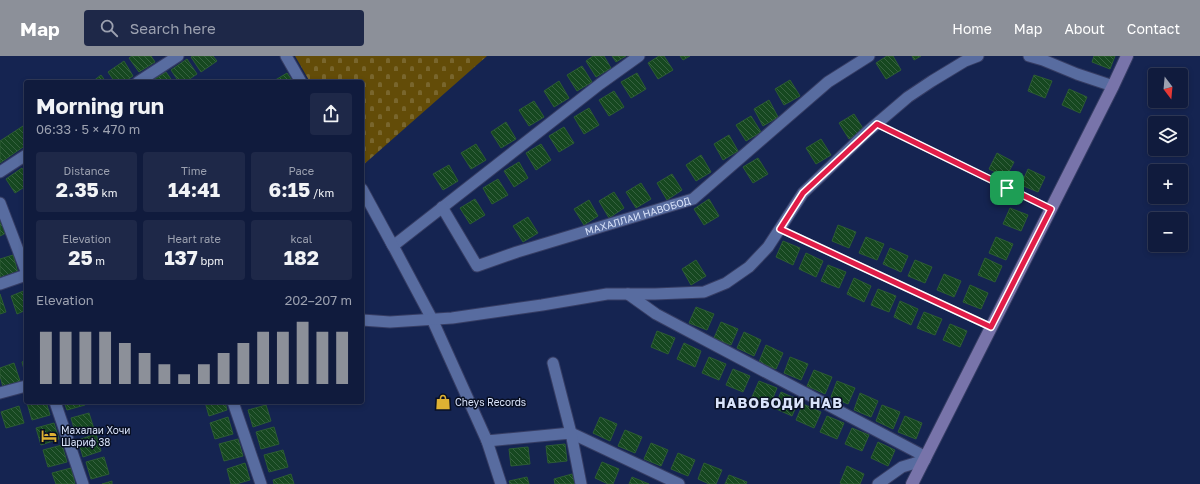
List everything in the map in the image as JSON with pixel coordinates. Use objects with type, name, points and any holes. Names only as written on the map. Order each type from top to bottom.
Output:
[{"type":"street","points":[[141,80],[178,56]]},
{"type":"street","points":[[286,56],[300,80]]},
{"type":"street","points":[[392,244],[442,208],[600,84],[640,56]]},
{"type":"street","name":"МАХАЛЛАИ НАВОБОД","points":[[442,208],[477,266],[524,250],[693,199],[828,82],[869,56]]},
{"type":"street","points":[[364,320],[390,322],[432,319],[534,306],[607,294],[704,292],[726,283],[749,267],[768,247],[803,193],[877,124],[908,97],[965,60],[978,56]]},
{"type":"street","points":[[1029,56],[1114,86]]},
{"type":"street","points":[[912,484],[1114,86],[1127,56]]},
{"type":"street","points":[[0,172],[24,156]]},
{"type":"street","points":[[364,193],[432,319],[487,441],[501,484]]},
{"type":"street","points":[[0,203],[24,266]]},
{"type":"street","points":[[0,284],[24,277]]},
{"type":"street","points":[[628,294],[656,314],[925,458]]},
{"type":"street","points":[[553,363],[571,434],[581,484]]},
{"type":"street","points":[[0,394],[24,387]]},
{"type":"street","points":[[56,404],[83,484]]},
{"type":"street","points":[[234,404],[262,484]]},
{"type":"street","points":[[487,441],[571,434],[679,484]]},
{"type":"street","points":[[878,484],[902,467],[925,458]]},
{"type":"lane","points":[[877,124],[1051,209]]},
{"type":"lane","points":[[780,229],[991,327]]},
{"type":"green space","points":[[295,56],[487,56],[364,164],[364,80],[309,80]]},
{"type":"building","points":[[132,56],[151,56],[155,62],[139,72],[129,58]]},
{"type":"building","points":[[213,56],[217,61],[201,72],[191,57]]},
{"type":"building","points":[[593,56],[604,56],[611,68],[596,77],[586,61]]},
{"type":"building","points":[[612,56],[626,56],[616,62]]},
{"type":"building","points":[[659,56],[664,56],[673,70],[658,79],[648,63]]},
{"type":"building","points":[[680,56],[690,56],[683,60]]},
{"type":"building","points":[[887,56],[893,56],[901,70],[886,79],[876,63]]},
{"type":"building","points":[[912,56],[921,56],[914,60]]},
{"type":"building","points":[[1094,56],[1115,56],[1110,69],[1092,62]]},
{"type":"building","points":[[187,59],[197,74],[188,80],[178,80],[171,70]]},
{"type":"building","points":[[124,61],[133,76],[127,80],[114,80],[108,72]]},
{"type":"building","points":[[582,66],[592,82],[577,91],[567,75]]},
{"type":"building","points":[[166,72],[172,80],[153,80]]},
{"type":"building","points":[[287,73],[292,80],[275,80]]},
{"type":"building","points":[[637,73],[646,89],[631,98],[621,82]]},
{"type":"building","points":[[101,75],[105,80],[95,80]]},
{"type":"building","points":[[1034,75],[1052,81],[1045,98],[1028,91]]},
{"type":"building","points":[[790,80],[800,96],[784,105],[775,89]]},
{"type":"building","points":[[559,81],[569,98],[554,107],[544,91]]},
{"type":"building","points":[[1069,89],[1087,97],[1080,113],[1062,105]]},
{"type":"building","points":[[614,91],[624,107],[609,116],[599,100]]},
{"type":"building","points":[[769,100],[778,117],[763,126],[754,109]]},
{"type":"building","points":[[534,101],[544,117],[529,126],[519,110]]},
{"type":"building","points":[[589,108],[599,125],[584,134],[574,117]]},
{"type":"building","points":[[854,114],[864,130],[849,139],[839,123]]},
{"type":"building","points":[[751,116],[761,132],[746,141],[736,125]]},
{"type":"building","points":[[506,122],[516,139],[501,148],[491,132]]},
{"type":"building","points":[[24,125],[24,146],[0,163],[0,141]]},
{"type":"building","points":[[564,127],[574,143],[559,152],[549,136]]},
{"type":"building","points":[[729,135],[738,151],[723,160],[714,144]]},
{"type":"building","points":[[821,139],[831,155],[816,164],[806,148]]},
{"type":"building","points":[[476,144],[486,160],[471,169],[461,153]]},
{"type":"building","points":[[541,144],[551,160],[536,170],[526,153]]},
{"type":"building","points":[[997,153],[1014,162],[1006,177],[989,169]]},
{"type":"building","points":[[701,155],[711,172],[696,181],[686,165]]},
{"type":"building","points":[[758,158],[768,174],[753,183],[743,167]]},
{"type":"building","points":[[519,162],[528,178],[514,187],[504,171]]},
{"type":"building","points":[[449,165],[458,181],[443,190],[433,174]]},
{"type":"building","points":[[22,168],[24,172],[24,187],[15,193],[6,179]]},
{"type":"building","points":[[1028,169],[1045,177],[1038,192],[1021,185]]},
{"type":"building","points":[[672,174],[682,190],[667,200],[657,183]]},
{"type":"building","points":[[498,179],[508,195],[492,204],[483,188]]},
{"type":"building","points":[[641,183],[651,199],[636,208],[626,192]]},
{"type":"building","points":[[614,192],[624,208],[609,218],[599,201]]},
{"type":"building","points":[[475,199],[485,215],[470,224],[460,208]]},
{"type":"building","points":[[709,199],[719,216],[704,225],[694,209]]},
{"type":"building","points":[[589,200],[598,216],[584,225],[574,209]]},
{"type":"building","points":[[1010,208],[1028,215],[1021,231],[1003,224]]},
{"type":"building","points":[[528,217],[538,233],[523,242],[513,226]]},
{"type":"building","points":[[0,218],[6,233],[0,236]]},
{"type":"building","points":[[838,225],[856,232],[849,248],[832,241]]},
{"type":"building","points":[[866,237],[884,244],[877,260],[859,253]]},
{"type":"building","points":[[996,237],[1013,244],[1006,260],[989,253]]},
{"type":"building","points":[[783,241],[800,248],[793,265],[776,257]]},
{"type":"building","points":[[890,248],[908,256],[901,272],[883,264]]},
{"type":"building","points":[[806,253],[823,261],[816,277],[799,269]]},
{"type":"building","points":[[13,255],[18,273],[1,279],[0,259]]},
{"type":"building","points":[[985,258],[1002,266],[995,282],[978,275]]},
{"type":"building","points":[[696,260],[706,276],[691,285],[682,269]]},
{"type":"building","points":[[915,260],[932,267],[925,283],[908,276]]},
{"type":"building","points":[[828,265],[846,272],[839,288],[821,281]]},
{"type":"building","points":[[944,274],[961,281],[954,297],[937,290]]},
{"type":"building","points":[[854,278],[871,286],[864,302],[847,294]]},
{"type":"building","points":[[970,285],[988,293],[981,309],[963,302]]},
{"type":"building","points":[[878,289],[896,296],[889,312],[871,305]]},
{"type":"building","points":[[24,291],[24,311],[17,314],[11,296]]},
{"type":"building","points":[[0,294],[6,312],[0,314]]},
{"type":"building","points":[[900,301],[918,309],[911,325],[894,317]]},
{"type":"building","points":[[696,307],[714,314],[707,330],[689,323]]},
{"type":"building","points":[[924,312],[942,319],[935,335],[917,328]]},
{"type":"building","points":[[721,322],[738,329],[731,345],[714,338]]},
{"type":"building","points":[[950,324],[967,331],[960,347],[943,340]]},
{"type":"building","points":[[657,331],[675,338],[668,354],[651,347]]},
{"type":"building","points":[[744,332],[761,340],[754,356],[737,348]]},
{"type":"building","points":[[684,343],[701,351],[695,367],[677,359]]},
{"type":"building","points":[[766,345],[783,353],[776,369],[759,362]]},
{"type":"building","points":[[709,357],[726,364],[719,380],[702,373]]},
{"type":"building","points":[[790,357],[808,364],[801,380],[784,373]]},
{"type":"building","points":[[14,363],[20,381],[3,387],[0,376],[0,368]]},
{"type":"building","points":[[733,369],[750,376],[743,392],[726,385]]},
{"type":"building","points":[[814,370],[832,377],[825,394],[807,386]]},
{"type":"building","points":[[759,381],[777,388],[770,405],[752,397]]},
{"type":"building","points":[[837,381],[855,388],[848,404],[831,397]]},
{"type":"building","points":[[781,392],[799,400],[792,416],[774,408]]},
{"type":"building","points":[[860,393],[878,401],[871,417],[854,410]]},
{"type":"building","points":[[27,404],[47,404],[50,415],[32,420]]},
{"type":"building","points":[[65,404],[85,405],[67,410]]},
{"type":"building","points":[[206,404],[226,404],[227,410],[209,416]]},
{"type":"building","points":[[803,404],[821,412],[814,428],[796,420]]},
{"type":"building","points":[[266,405],[271,421],[253,427],[248,410]]},
{"type":"building","points":[[882,405],[900,412],[893,429],[876,421]]},
{"type":"building","points":[[19,406],[24,423],[6,428],[1,412]]},
{"type":"building","points":[[89,413],[94,429],[76,435],[71,418]]},
{"type":"building","points":[[827,416],[844,423],[837,439],[820,432]]},
{"type":"building","points":[[905,416],[922,423],[916,439],[898,432]]},
{"type":"building","points":[[228,417],[233,434],[215,439],[210,423]]},
{"type":"building","points":[[600,417],[617,424],[610,441],[593,433]]},
{"type":"building","points":[[54,423],[59,439],[41,445],[36,428]]},
{"type":"building","points":[[274,427],[279,444],[261,449],[256,432]]},
{"type":"building","points":[[852,428],[869,435],[862,451],[845,444]]},
{"type":"building","points":[[625,430],[642,437],[635,453],[618,446]]},
{"type":"building","points":[[96,434],[101,451],[83,457],[78,440]]},
{"type":"building","points":[[238,439],[243,456],[224,461],[219,444]]},
{"type":"building","points":[[878,442],[895,450],[888,466],[871,458]]},
{"type":"building","points":[[651,443],[668,450],[661,466],[644,459]]},
{"type":"building","points":[[565,444],[567,461],[548,463],[546,446]]},
{"type":"building","points":[[62,445],[67,462],[48,467],[43,450]]},
{"type":"building","points":[[528,447],[530,464],[511,466],[509,449]]},
{"type":"building","points":[[283,450],[288,467],[269,472],[264,455]]},
{"type":"building","points":[[678,453],[695,460],[688,476],[671,469]]},
{"type":"building","points":[[104,457],[109,474],[91,479],[86,462]]},
{"type":"building","points":[[602,462],[619,469],[613,484],[608,484],[595,478]]},
{"type":"building","points":[[245,463],[250,480],[231,484],[227,469]]},
{"type":"building","points":[[704,463],[722,470],[716,484],[709,484],[698,479]]},
{"type":"building","points":[[847,466],[864,474],[860,484],[840,483]]},
{"type":"building","points":[[71,468],[75,484],[56,484],[52,473]]},
{"type":"building","points":[[291,474],[294,484],[274,484],[273,480]]},
{"type":"building","points":[[572,474],[575,484],[555,484],[554,479]]},
{"type":"building","points":[[729,475],[747,482],[746,484],[725,484]]},
{"type":"building","points":[[527,477],[529,484],[510,484],[509,481]]},
{"type":"building","points":[[632,477],[649,484],[629,484]]},
{"type":"building","points":[[112,481],[112,484],[102,484]]},
{"type":"place","name":"Cheys Records","points":[[443,402]]},
{"type":"place","name":"Махалаи Хочи Шариф 38","points":[[49,436]]},
{"type":"district","name":"НАВОБОДИ НАВ","points":[[779,402]]},
{"type":"route","points":[[877,124],[1007,188],[1051,209],[991,327],[780,229],[803,193],[877,124]]}]
